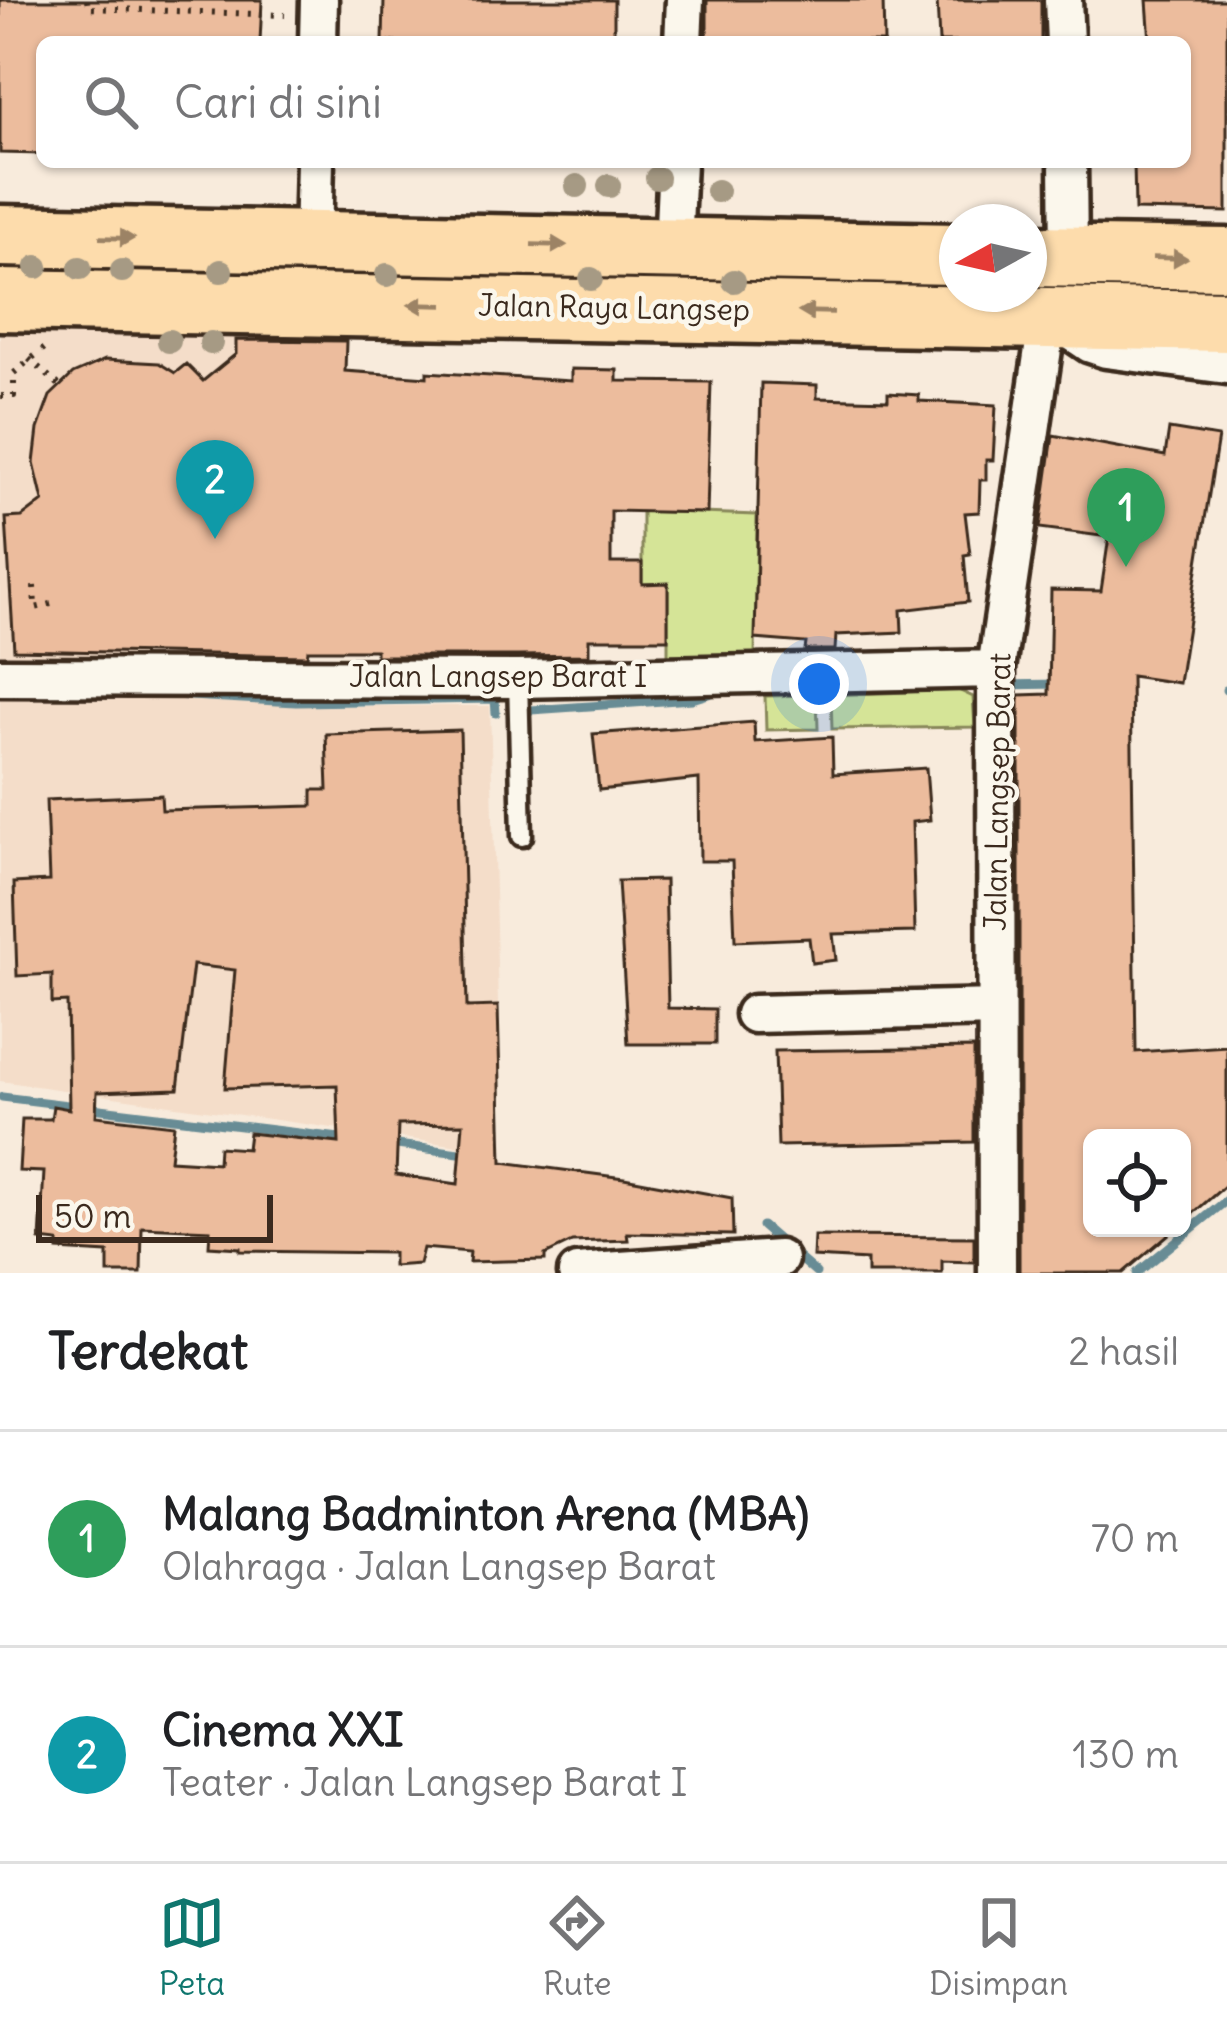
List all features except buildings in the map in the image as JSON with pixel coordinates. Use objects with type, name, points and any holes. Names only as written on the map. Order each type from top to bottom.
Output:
[{"type":"main road","name":"Jalan Raya Langsep","points":[[0,236],[939,253]]},
{"type":"main road","points":[[877,312],[881,251]]},
{"type":"main road","points":[[1049,256],[1227,259]]},
{"type":"main road","name":"Jalan Raya Langsep","points":[[0,300],[1227,320]]},
{"type":"street","points":[[683,36],[685,0]]},
{"type":"street","points":[[1064,0],[1065,36]]},
{"type":"street","points":[[313,242],[315,168]]},
{"type":"street","points":[[674,247],[677,168]]},
{"type":"street","points":[[1049,256],[1067,168]]},
{"type":"street","points":[[1048,315],[1090,344],[1106,349],[1227,365]]},
{"type":"street","name":"Jalan Langsep Barat","points":[[997,1273],[996,682],[1048,315]]},
{"type":"street","name":"Jalan Langsep Barat I","points":[[0,677],[996,682]]},
{"type":"street","points":[[754,1014],[996,1008]]},
{"type":"street","points":[[577,1273],[779,1259]]},
{"type":"lane","points":[[518,679],[522,836]]},
{"type":"path","points":[[87,0],[88,8],[319,20]]},
{"type":"path","points":[[1,396],[14,396],[14,374],[43,346]]},
{"type":"path","points":[[29,359],[59,385]]},
{"type":"path","points":[[34,586],[35,608],[51,604]]},
{"type":"shaded area","points":[[0,319],[327,326],[307,656],[0,658]]},
{"type":"shaded area","points":[[90,695],[295,706],[490,706],[502,1152],[0,1081],[0,698]]},
{"type":"green space","points":[[642,511],[757,515],[755,659],[668,661],[668,584],[642,584]]},
{"type":"green space","points":[[958,690],[973,697],[975,727],[832,729],[831,695]]},
{"type":"green space","points":[[817,695],[818,729],[766,730],[765,696]]},
{"type":"waterway","points":[[1003,685],[1059,684]]},
{"type":"waterway","points":[[531,710],[692,699],[715,692]]},
{"type":"waterway","points":[[173,695],[296,702],[495,699],[496,713]]},
{"type":"waterway","points":[[2,1097],[348,1139]]},
{"type":"waterway","points":[[389,1144],[467,1154]]},
{"type":"waterway","points":[[1137,1273],[1227,1200]]},
{"type":"waterway","points":[[762,1226],[816,1273]]},
{"type":"place","name":"Cinema XXI","points":[[215,539]]},
{"type":"place","name":"Malang Badminton Arena (MBA)","points":[[1126,567]]}]
